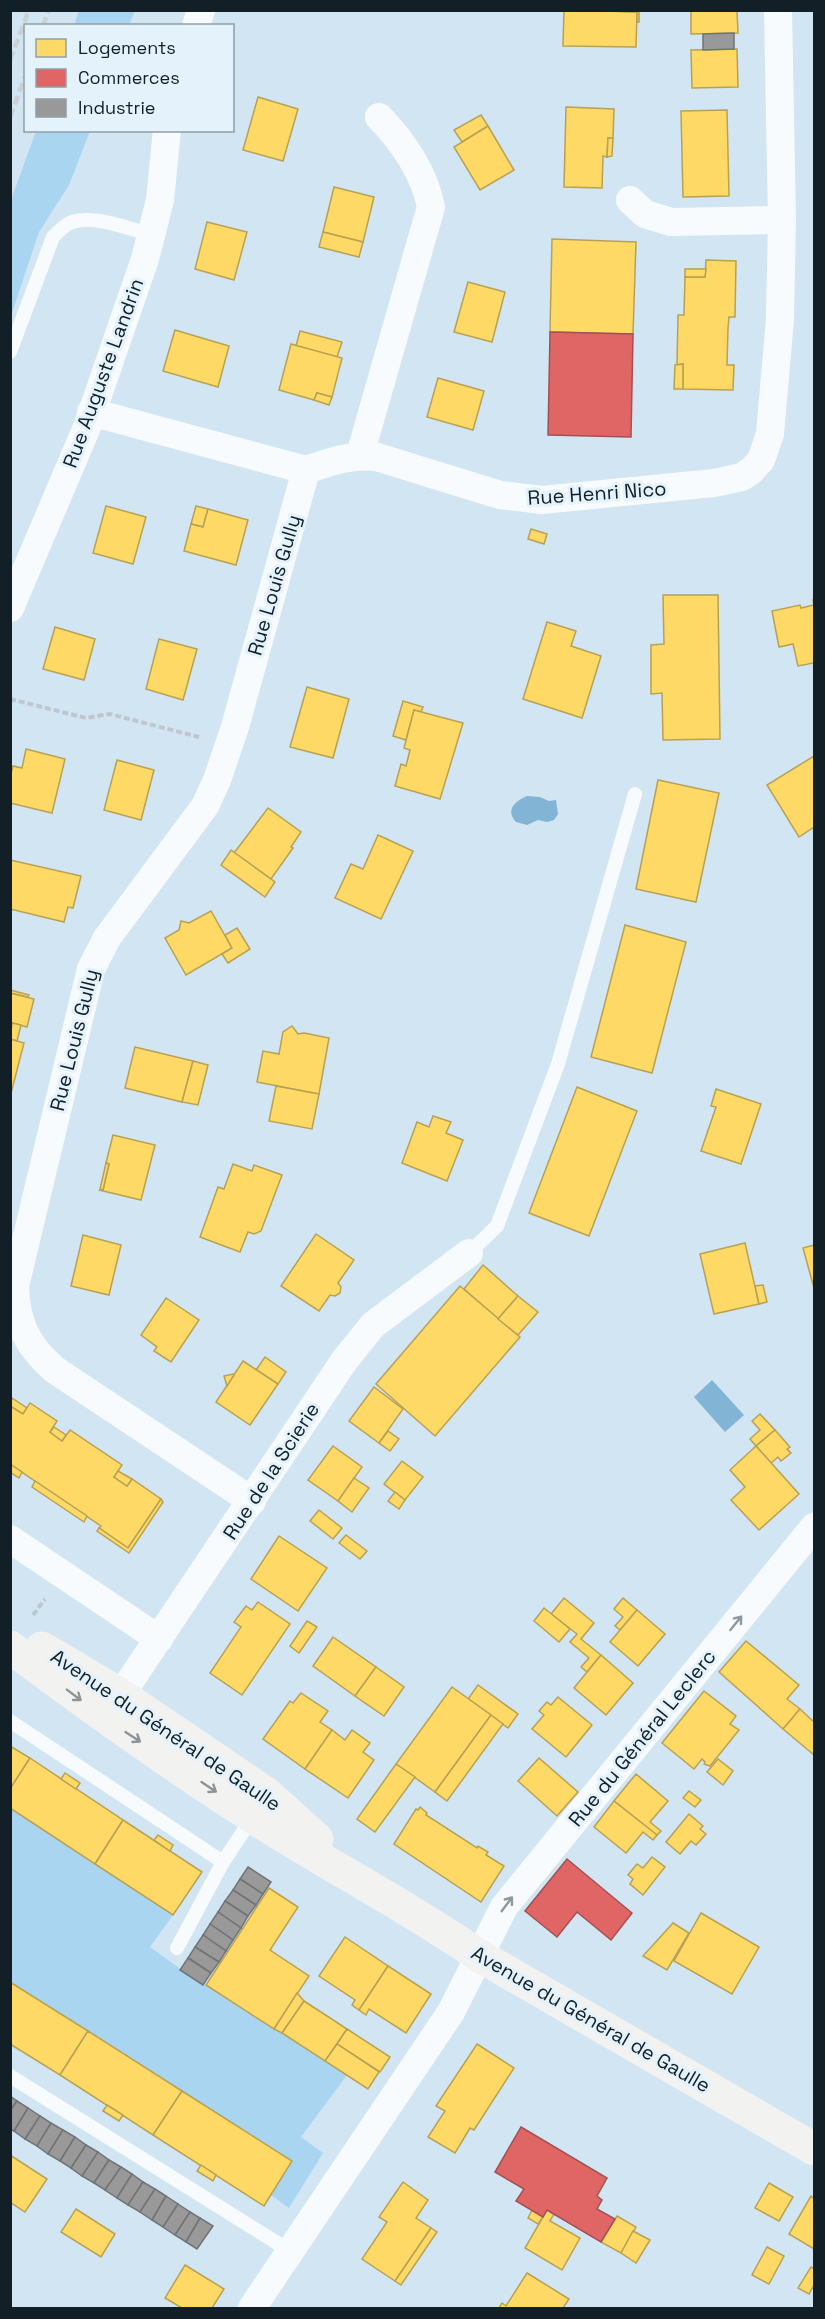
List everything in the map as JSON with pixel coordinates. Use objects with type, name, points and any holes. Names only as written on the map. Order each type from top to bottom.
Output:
[{"type":"main road","name":"Avenue du Général de Gaulle","points":[[10,1629],[253,1817],[447,1933],[478,1955],[814,2149]]},
{"type":"main road","name":"Avenue du Général de Gaulle","points":[[10,1647],[267,1794],[369,1887]]},
{"type":"street","name":"Rue Henri Nico","points":[[306,470],[338,459],[360,455],[377,457],[444,479],[520,499],[542,500],[731,481],[752,470],[761,460],[770,434],[780,319],[782,220],[778,10]]},
{"type":"street","points":[[360,455],[431,207],[424,183],[400,142],[379,117]]},
{"type":"street","name":"Rue Auguste Landrin","points":[[10,608],[87,427],[153,235],[160,200],[167,132]]},
{"type":"street","points":[[630,200],[645,214],[671,222],[782,220]]},
{"type":"street","points":[[91,412],[306,470]]},
{"type":"street","name":"Rue Louis Gully","points":[[252,1501],[55,1370],[39,1356],[30,1344],[15,1307],[15,1286],[90,969],[107,938],[205,806],[217,780],[230,745],[306,470]]},
{"type":"street","name":"Rue de la Scierie","points":[[113,1707],[344,1361],[373,1325],[469,1253]]},
{"type":"street","name":"Rue du Général Leclerc","points":[[252,2308],[451,2012],[504,1907],[814,1527]]},
{"type":"street","points":[[10,1539],[159,1639]]},
{"type":"lane","points":[[10,352],[53,237],[62,227],[72,222],[87,221],[153,235]]},
{"type":"lane","points":[[469,1253],[497,1226],[558,1064],[635,794]]},
{"type":"lane","points":[[10,1721],[223,1862]]},
{"type":"lane","points":[[177,1948],[223,1862],[253,1817]]},
{"type":"lane","points":[[10,2076],[290,2251]]},
{"type":"path","points":[[10,699],[86,718],[110,714],[230,745]]},
{"type":"shaded area","points":[[79,10],[135,11],[129,24],[74,24]]},
{"type":"shaded area","points":[[36,132],[90,132],[69,185],[39,232],[11,316],[11,200]]},
{"type":"shaded area","points":[[527,796],[540,797],[549,801],[556,800],[558,814],[554,820],[547,822],[538,820],[527,825],[516,822],[511,810],[519,800]]},
{"type":"shaded area","points":[[712,1380],[744,1415],[725,1432],[694,1397]]},
{"type":"shaded area","points":[[10,1808],[173,1915],[150,1947],[203,1985],[347,2075],[301,2137],[323,2153],[289,2208],[271,2195],[292,2161],[11,1982]]},
{"type":"building: Logements","points":[[564,10],[637,12],[636,47],[563,46]]},
{"type":"building: Logements","points":[[639,10],[639,22],[637,22],[637,12],[609,11]]},
{"type":"building: Logements","points":[[691,10],[737,10],[738,33],[691,34]]},
{"type":"building: Logements","points":[[737,49],[738,87],[692,88],[691,50]]},
{"type":"building: Logements","points":[[258,97],[298,109],[283,161],[243,150]]},
{"type":"building: Logements","points":[[566,107],[614,109],[613,138],[608,138],[607,157],[603,156],[602,188],[564,187]]},
{"type":"building: Logements","points":[[727,110],[729,196],[683,197],[681,111]]},
{"type":"building: Logements","points":[[481,115],[488,126],[462,142],[454,130]]},
{"type":"building: Logements","points":[[488,126],[514,170],[480,190],[454,147]]},
{"type":"building: Logements","points":[[608,138],[613,138],[612,156],[607,157]]},
{"type":"building: Logements","points":[[334,187],[374,197],[363,242],[323,232]]},
{"type":"building: Logements","points":[[207,222],[247,232],[234,280],[195,269]]},
{"type":"building: Logements","points":[[323,232],[363,242],[359,257],[319,247]]},
{"type":"building: Logements","points":[[552,239],[636,242],[633,334],[550,332]]},
{"type":"building: Logements","points":[[706,260],[736,261],[735,317],[729,317],[727,365],[734,365],[733,390],[683,389],[683,364],[677,365],[678,315],[684,315],[685,277],[705,277]]},
{"type":"building: Logements","points":[[685,269],[706,269],[705,277],[685,277]]},
{"type":"building: Logements","points":[[468,282],[505,292],[492,342],[454,332]]},
{"type":"building: Logements","points":[[175,330],[229,346],[218,387],[163,371]]},
{"type":"building: Logements","points":[[300,331],[342,342],[337,357],[296,346]]},
{"type":"building: Logements","points":[[291,344],[342,358],[332,397],[317,393],[314,400],[279,390]]},
{"type":"building: Logements","points":[[683,364],[683,389],[674,389],[675,365]]},
{"type":"building: Logements","points":[[438,378],[484,391],[473,430],[427,417]]},
{"type":"building: Logements","points":[[317,393],[332,397],[329,405],[314,400]]},
{"type":"building: Logements","points":[[106,506],[146,517],[133,564],[93,553]]},
{"type":"building: Logements","points":[[196,506],[208,509],[203,527],[191,524]]},
{"type":"building: Logements","points":[[208,509],[248,520],[236,565],[184,551],[191,524],[203,527]]},
{"type":"building: Logements","points":[[531,529],[547,534],[544,544],[528,539]]},
{"type":"building: Logements","points":[[663,595],[718,595],[720,739],[663,740],[662,693],[651,694],[651,645],[664,644]]},
{"type":"building: Logements","points":[[800,605],[801,608],[814,605],[814,663],[798,666],[793,644],[779,647],[772,611]]},
{"type":"building: Logements","points":[[547,622],[576,631],[571,646],[601,656],[582,718],[523,699]]},
{"type":"building: Logements","points":[[55,627],[95,639],[84,680],[43,669]]},
{"type":"building: Logements","points":[[159,639],[197,649],[183,700],[146,689]]},
{"type":"building: Logements","points":[[307,687],[349,699],[333,758],[290,747]]},
{"type":"building: Logements","points":[[403,701],[423,707],[421,712],[414,710],[406,740],[393,736]]},
{"type":"building: Logements","points":[[414,710],[463,723],[440,799],[395,786],[401,764],[406,766],[410,750],[404,748]]},
{"type":"building: Logements","points":[[26,749],[65,759],[52,813],[10,803],[10,777],[13,766],[22,768]]},
{"type":"building: Logements","points":[[814,756],[814,827],[799,837],[767,785]]},
{"type":"building: Logements","points":[[117,760],[154,770],[141,820],[104,810]]},
{"type":"building: Logements","points":[[658,780],[719,793],[696,902],[636,889]]},
{"type":"building: Logements","points":[[268,808],[301,832],[291,847],[293,848],[271,879],[234,853]]},
{"type":"building: Logements","points":[[378,835],[413,851],[381,919],[335,898],[351,864],[363,869]]},
{"type":"building: Logements","points":[[231,850],[275,882],[265,897],[221,865]]},
{"type":"building: Logements","points":[[10,860],[81,876],[73,908],[68,907],[64,922],[10,909]]},
{"type":"building: Logements","points":[[211,911],[232,948],[186,975],[165,938],[179,930],[181,921],[189,923]]},
{"type":"building: Logements","points":[[625,925],[686,942],[652,1073],[591,1057]]},
{"type":"building: Logements","points":[[237,928],[250,949],[228,963],[222,954],[232,948],[225,935]]},
{"type":"building: Logements","points":[[10,990],[29,995],[28,997],[10,993]]},
{"type":"building: Logements","points":[[10,993],[34,999],[27,1027],[12,1023],[10,1028]]},
{"type":"building: Logements","points":[[12,1023],[21,1025],[17,1041],[10,1039]]},
{"type":"building: Logements","points":[[292,1026],[298,1034],[329,1038],[319,1094],[257,1082],[263,1051],[279,1054],[283,1032]]},
{"type":"building: Logements","points":[[10,1039],[24,1043],[10,1097]]},
{"type":"building: Logements","points":[[135,1047],[193,1061],[182,1102],[125,1088]]},
{"type":"building: Logements","points":[[193,1061],[208,1065],[198,1105],[182,1102]]},
{"type":"building: Logements","points":[[276,1086],[319,1094],[312,1129],[269,1121]]},
{"type":"building: Logements","points":[[577,1087],[637,1111],[589,1236],[529,1213]]},
{"type":"building: Logements","points":[[716,1089],[761,1104],[741,1164],[701,1151],[716,1107],[711,1106]]},
{"type":"building: Logements","points":[[433,1116],[451,1122],[446,1133],[463,1140],[447,1181],[402,1163],[417,1122],[429,1127]]},
{"type":"building: Logements","points":[[113,1135],[155,1145],[141,1200],[99,1190],[103,1190],[109,1164],[106,1163]]},
{"type":"building: Logements","points":[[106,1163],[109,1164],[103,1190],[100,1189]]},
{"type":"building: Logements","points":[[233,1164],[252,1171],[254,1165],[282,1175],[261,1231],[254,1234],[248,1232],[240,1252],[200,1237],[218,1187],[224,1189]]},
{"type":"building: Logements","points":[[316,1234],[354,1260],[338,1283],[341,1287],[340,1293],[335,1296],[330,1295],[319,1311],[281,1286]]},
{"type":"building: Logements","points":[[83,1235],[121,1245],[109,1295],[71,1286]]},
{"type":"building: Logements","points":[[745,1243],[759,1304],[714,1314],[700,1254]]},
{"type":"building: Logements","points":[[814,1245],[814,1288],[803,1248]]},
{"type":"building: Logements","points":[[483,1265],[518,1296],[498,1319],[464,1289]]},
{"type":"building: Logements","points":[[763,1285],[767,1302],[759,1304],[755,1286]]},
{"type":"building: Logements","points":[[460,1286],[520,1337],[435,1436],[376,1384]]},
{"type":"building: Logements","points":[[518,1296],[538,1312],[518,1335],[498,1319]]},
{"type":"building: Logements","points":[[166,1298],[199,1320],[171,1362],[154,1351],[157,1347],[141,1335]]},
{"type":"building: Logements","points":[[265,1357],[286,1372],[278,1384],[256,1370]]},
{"type":"building: Logements","points":[[243,1361],[278,1384],[250,1425],[216,1402]]},
{"type":"building: Logements","points":[[234,1375],[227,1386],[224,1376]]},
{"type":"building: Logements","points":[[374,1387],[403,1409],[379,1443],[349,1421]]},
{"type":"building: Logements","points":[[12,1398],[27,1408],[23,1414],[10,1406]]},
{"type":"building: Logements","points":[[30,1403],[57,1421],[50,1432],[62,1441],[70,1430],[122,1465],[114,1477],[127,1486],[132,1479],[161,1499],[128,1548],[99,1528],[101,1526],[10,1464],[10,1406],[23,1414]]},
{"type":"building: Logements","points":[[760,1414],[775,1430],[756,1446],[750,1439],[760,1430],[752,1421]]},
{"type":"building: Logements","points":[[54,1427],[66,1435],[62,1441],[50,1432]]},
{"type":"building: Logements","points":[[775,1430],[790,1447],[787,1449],[791,1453],[781,1461],[778,1457],[771,1463],[756,1446]]},
{"type":"building: Logements","points":[[388,1431],[399,1439],[390,1451],[379,1443]]},
{"type":"building: Logements","points":[[333,1446],[362,1467],[338,1501],[308,1480]]},
{"type":"building: Logements","points":[[756,1446],[799,1494],[759,1530],[731,1500],[745,1487],[730,1470]]},
{"type":"building: Logements","points":[[402,1461],[423,1477],[405,1500],[384,1484]]},
{"type":"building: Logements","points":[[10,1464],[22,1472],[19,1478],[10,1472]]},
{"type":"building: Logements","points":[[118,1471],[132,1479],[127,1486],[114,1477]]},
{"type":"building: Logements","points":[[354,1478],[369,1488],[352,1512],[338,1501]]},
{"type":"building: Logements","points":[[35,1481],[87,1516],[84,1522],[32,1487]]},
{"type":"building: Logements","points":[[395,1492],[405,1500],[399,1509],[388,1501]]},
{"type":"building: Logements","points":[[161,1499],[163,1502],[129,1553],[97,1531],[99,1528],[128,1548]]},
{"type":"building: Logements","points":[[319,1510],[342,1528],[333,1539],[310,1521]]},
{"type":"building: Logements","points":[[346,1535],[367,1551],[360,1559],[339,1543]]},
{"type":"building: Logements","points":[[279,1536],[327,1568],[298,1611],[251,1579]]},
{"type":"building: Logements","points":[[564,1598],[594,1623],[581,1639],[601,1655],[587,1672],[581,1667],[589,1658],[570,1642],[577,1634],[551,1614]]},
{"type":"building: Logements","points":[[623,1598],[637,1610],[620,1630],[615,1626],[623,1617],[614,1609]]},
{"type":"building: Logements","points":[[258,1602],[290,1624],[242,1695],[210,1673],[241,1627],[234,1622],[246,1606],[252,1610]]},
{"type":"building: Logements","points":[[544,1608],[570,1629],[559,1642],[534,1621]]},
{"type":"building: Logements","points":[[637,1610],[665,1634],[638,1666],[610,1642]]},
{"type":"building: Logements","points":[[307,1621],[317,1627],[299,1653],[290,1646]]},
{"type":"building: Logements","points":[[333,1637],[376,1667],[355,1696],[313,1666]]},
{"type":"building: Logements","points":[[746,1641],[799,1685],[787,1699],[800,1709],[783,1729],[719,1672]]},
{"type":"building: Logements","points":[[601,1655],[633,1683],[606,1715],[574,1688]]},
{"type":"building: Logements","points":[[376,1667],[404,1687],[384,1716],[355,1696]]},
{"type":"building: Logements","points":[[478,1685],[518,1714],[508,1728],[468,1699]]},
{"type":"building: Logements","points":[[452,1687],[491,1715],[435,1792],[396,1764]]},
{"type":"building: Logements","points":[[704,1691],[736,1716],[730,1724],[739,1730],[710,1766],[704,1764],[702,1759],[694,1769],[662,1743]]},
{"type":"building: Logements","points":[[301,1693],[328,1711],[320,1722],[332,1730],[305,1769],[263,1739],[290,1701],[293,1703]]},
{"type":"building: Logements","points":[[558,1697],[592,1725],[566,1757],[532,1729],[544,1715],[539,1711],[547,1702],[551,1705]]},
{"type":"building: Logements","points":[[800,1709],[814,1722],[814,1755],[783,1729]]},
{"type":"building: Logements","points":[[491,1715],[503,1724],[447,1801],[435,1792]]},
{"type":"building: Logements","points":[[332,1730],[345,1740],[352,1730],[370,1743],[363,1752],[374,1760],[348,1798],[305,1769]]},
{"type":"building: Logements","points":[[10,1746],[30,1758],[10,1789]]},
{"type":"building: Logements","points":[[30,1758],[123,1820],[95,1864],[10,1808],[10,1789]]},
{"type":"building: Logements","points":[[539,1758],[578,1792],[557,1816],[518,1781]]},
{"type":"building: Logements","points":[[718,1759],[733,1771],[723,1785],[707,1772]]},
{"type":"building: Logements","points":[[396,1764],[415,1777],[375,1832],[357,1819]]},
{"type":"building: Logements","points":[[65,1773],[80,1783],[76,1789],[61,1779]]},
{"type":"building: Logements","points":[[636,1774],[668,1801],[650,1822],[661,1831],[657,1835],[614,1801]]},
{"type":"building: Logements","points":[[689,1791],[701,1800],[695,1807],[683,1798]]},
{"type":"building: Logements","points":[[614,1801],[657,1835],[653,1840],[643,1832],[626,1853],[594,1827]]},
{"type":"building: Logements","points":[[420,1807],[427,1813],[426,1815],[477,1848],[478,1846],[488,1852],[486,1855],[504,1866],[481,1902],[394,1844],[416,1809]]},
{"type":"building: Logements","points":[[689,1814],[703,1826],[700,1829],[706,1834],[696,1845],[691,1841],[680,1854],[666,1842]]},
{"type":"building: Logements","points":[[123,1820],[202,1872],[173,1915],[95,1864]]},
{"type":"building: Logements","points":[[158,1835],[173,1845],[170,1851],[154,1840]]},
{"type":"building: Logements","points":[[652,1857],[665,1867],[643,1895],[630,1884],[633,1879],[628,1875],[637,1864],[643,1868]]},
{"type":"building: Logements","points":[[269,1888],[298,1907],[270,1950],[309,1976],[274,2029],[206,1985]]},
{"type":"building: Logements","points":[[701,1913],[759,1947],[732,1994],[674,1961]]},
{"type":"building: Logements","points":[[673,1923],[689,1933],[667,1970],[643,1956]]},
{"type":"building: Logements","points":[[345,1937],[388,1966],[359,2010],[352,2005],[355,2000],[319,1976]]},
{"type":"building: Logements","points":[[388,1966],[431,1994],[406,2033],[369,2009],[366,2015],[359,2010]]},
{"type":"building: Logements","points":[[10,1982],[88,2031],[60,2075],[10,2044]]},
{"type":"building: Logements","points":[[297,1993],[304,2001],[282,2033],[274,2029]]},
{"type":"building: Logements","points":[[304,2001],[347,2029],[325,2061],[282,2033]]},
{"type":"building: Logements","points":[[347,2029],[390,2057],[380,2072],[337,2044]]},
{"type":"building: Logements","points":[[88,2031],[182,2091],[153,2135],[60,2075]]},
{"type":"building: Logements","points":[[337,2044],[379,2072],[368,2089],[325,2061]]},
{"type":"building: Logements","points":[[477,2044],[514,2068],[474,2130],[470,2128],[455,2153],[428,2137],[445,2111],[436,2106]]},
{"type":"building: Logements","points":[[182,2091],[292,2161],[264,2206],[153,2135]]},
{"type":"building: Logements","points":[[107,2105],[123,2115],[119,2121],[103,2111]]},
{"type":"building: Logements","points":[[10,2155],[47,2179],[25,2212],[10,2202]]},
{"type":"building: Logements","points":[[201,2165],[216,2175],[213,2181],[197,2171]]},
{"type":"building: Logements","points":[[403,2182],[428,2200],[416,2218],[431,2228],[395,2281],[362,2259],[387,2222],[379,2217]]},
{"type":"building: Logements","points":[[769,2183],[793,2197],[779,2221],[755,2208]]},
{"type":"building: Logements","points":[[811,2196],[814,2199],[814,2249],[789,2234]]},
{"type":"building: Logements","points":[[76,2209],[115,2234],[101,2257],[61,2232]]},
{"type":"building: Logements","points":[[532,2210],[543,2217],[538,2224],[528,2218]]},
{"type":"building: Logements","points":[[547,2210],[554,2214],[550,2221],[580,2238],[562,2270],[525,2248]]},
{"type":"building: Logements","points":[[617,2216],[636,2227],[621,2253],[601,2242]]},
{"type":"building: Logements","points":[[431,2228],[437,2232],[401,2285],[395,2281]]},
{"type":"building: Logements","points":[[633,2231],[650,2240],[636,2263],[621,2253]]},
{"type":"building: Logements","points":[[767,2247],[784,2256],[769,2284],[752,2275]]},
{"type":"building: Logements","points":[[185,2265],[224,2289],[212,2308],[182,2308],[165,2298]]},
{"type":"building: Logements","points":[[811,2267],[814,2269],[814,2285],[809,2294],[798,2288]]},
{"type":"building: Logements","points":[[527,2273],[569,2299],[563,2308],[499,2308],[502,2303],[506,2306]]},
{"type":"building: Commerces","points":[[550,332],[633,334],[631,437],[548,435]]},
{"type":"building: Commerces","points":[[567,1859],[632,1913],[611,1940],[577,1912],[557,1937],[525,1911]]},
{"type":"building: Commerces","points":[[521,2127],[607,2178],[597,2196],[602,2200],[597,2209],[615,2219],[601,2242],[547,2210],[543,2217],[516,2201],[524,2189],[495,2172]]},
{"type":"building: Industrie","points":[[734,33],[734,49],[703,50],[703,34]]},
{"type":"building: Industrie","points":[[248,1867],[271,1882],[263,1894],[240,1879]]},
{"type":"building: Industrie","points":[[240,1879],[263,1894],[256,1905],[233,1890]]},
{"type":"building: Industrie","points":[[233,1890],[256,1905],[248,1916],[225,1901]]},
{"type":"building: Industrie","points":[[225,1901],[248,1916],[241,1928],[218,1912]]},
{"type":"building: Industrie","points":[[218,1912],[241,1928],[233,1940],[210,1924]]},
{"type":"building: Industrie","points":[[210,1924],[233,1940],[226,1951],[203,1935]]},
{"type":"building: Industrie","points":[[203,1935],[226,1951],[219,1962],[195,1947]]},
{"type":"building: Industrie","points":[[195,1947],[219,1962],[211,1973],[188,1958]]},
{"type":"building: Industrie","points":[[188,1958],[211,1973],[203,1985],[180,1970]]},
{"type":"building: Industrie","points":[[10,2096],[17,2101],[10,2111]]},
{"type":"building: Industrie","points":[[17,2101],[28,2108],[14,2131],[10,2129],[10,2111]]},
{"type":"building: Industrie","points":[[28,2108],[40,2116],[25,2139],[14,2131]]},
{"type":"building: Industrie","points":[[40,2116],[51,2123],[37,2146],[25,2139]]},
{"type":"building: Industrie","points":[[51,2123],[63,2130],[48,2154],[37,2146]]},
{"type":"building: Industrie","points":[[63,2130],[75,2137],[60,2161],[48,2154]]},
{"type":"building: Industrie","points":[[75,2137],[86,2145],[71,2168],[60,2161]]},
{"type":"building: Industrie","points":[[86,2145],[98,2152],[82,2176],[71,2168]]},
{"type":"building: Industrie","points":[[98,2152],[109,2160],[94,2183],[82,2176]]},
{"type":"building: Industrie","points":[[109,2160],[121,2167],[105,2190],[94,2183]]},
{"type":"building: Industrie","points":[[121,2167],[132,2174],[117,2198],[105,2190]]},
{"type":"building: Industrie","points":[[132,2174],[143,2182],[128,2205],[117,2198]]},
{"type":"building: Industrie","points":[[143,2182],[155,2189],[140,2212],[128,2205]]},
{"type":"building: Industrie","points":[[155,2189],[166,2196],[152,2220],[140,2212]]},
{"type":"building: Industrie","points":[[166,2196],[178,2204],[163,2227],[152,2220]]},
{"type":"building: Industrie","points":[[178,2204],[190,2212],[175,2235],[163,2227]]},
{"type":"building: Industrie","points":[[190,2212],[200,2218],[186,2242],[175,2235]]},
{"type":"building: Industrie","points":[[200,2218],[213,2226],[197,2249],[186,2242]]},
{"type":"railway","points":[[10,60],[29,10]]},
{"type":"railway","points":[[44,24],[49,10]]},
{"type":"railway","points":[[10,117],[24,79]]}]
